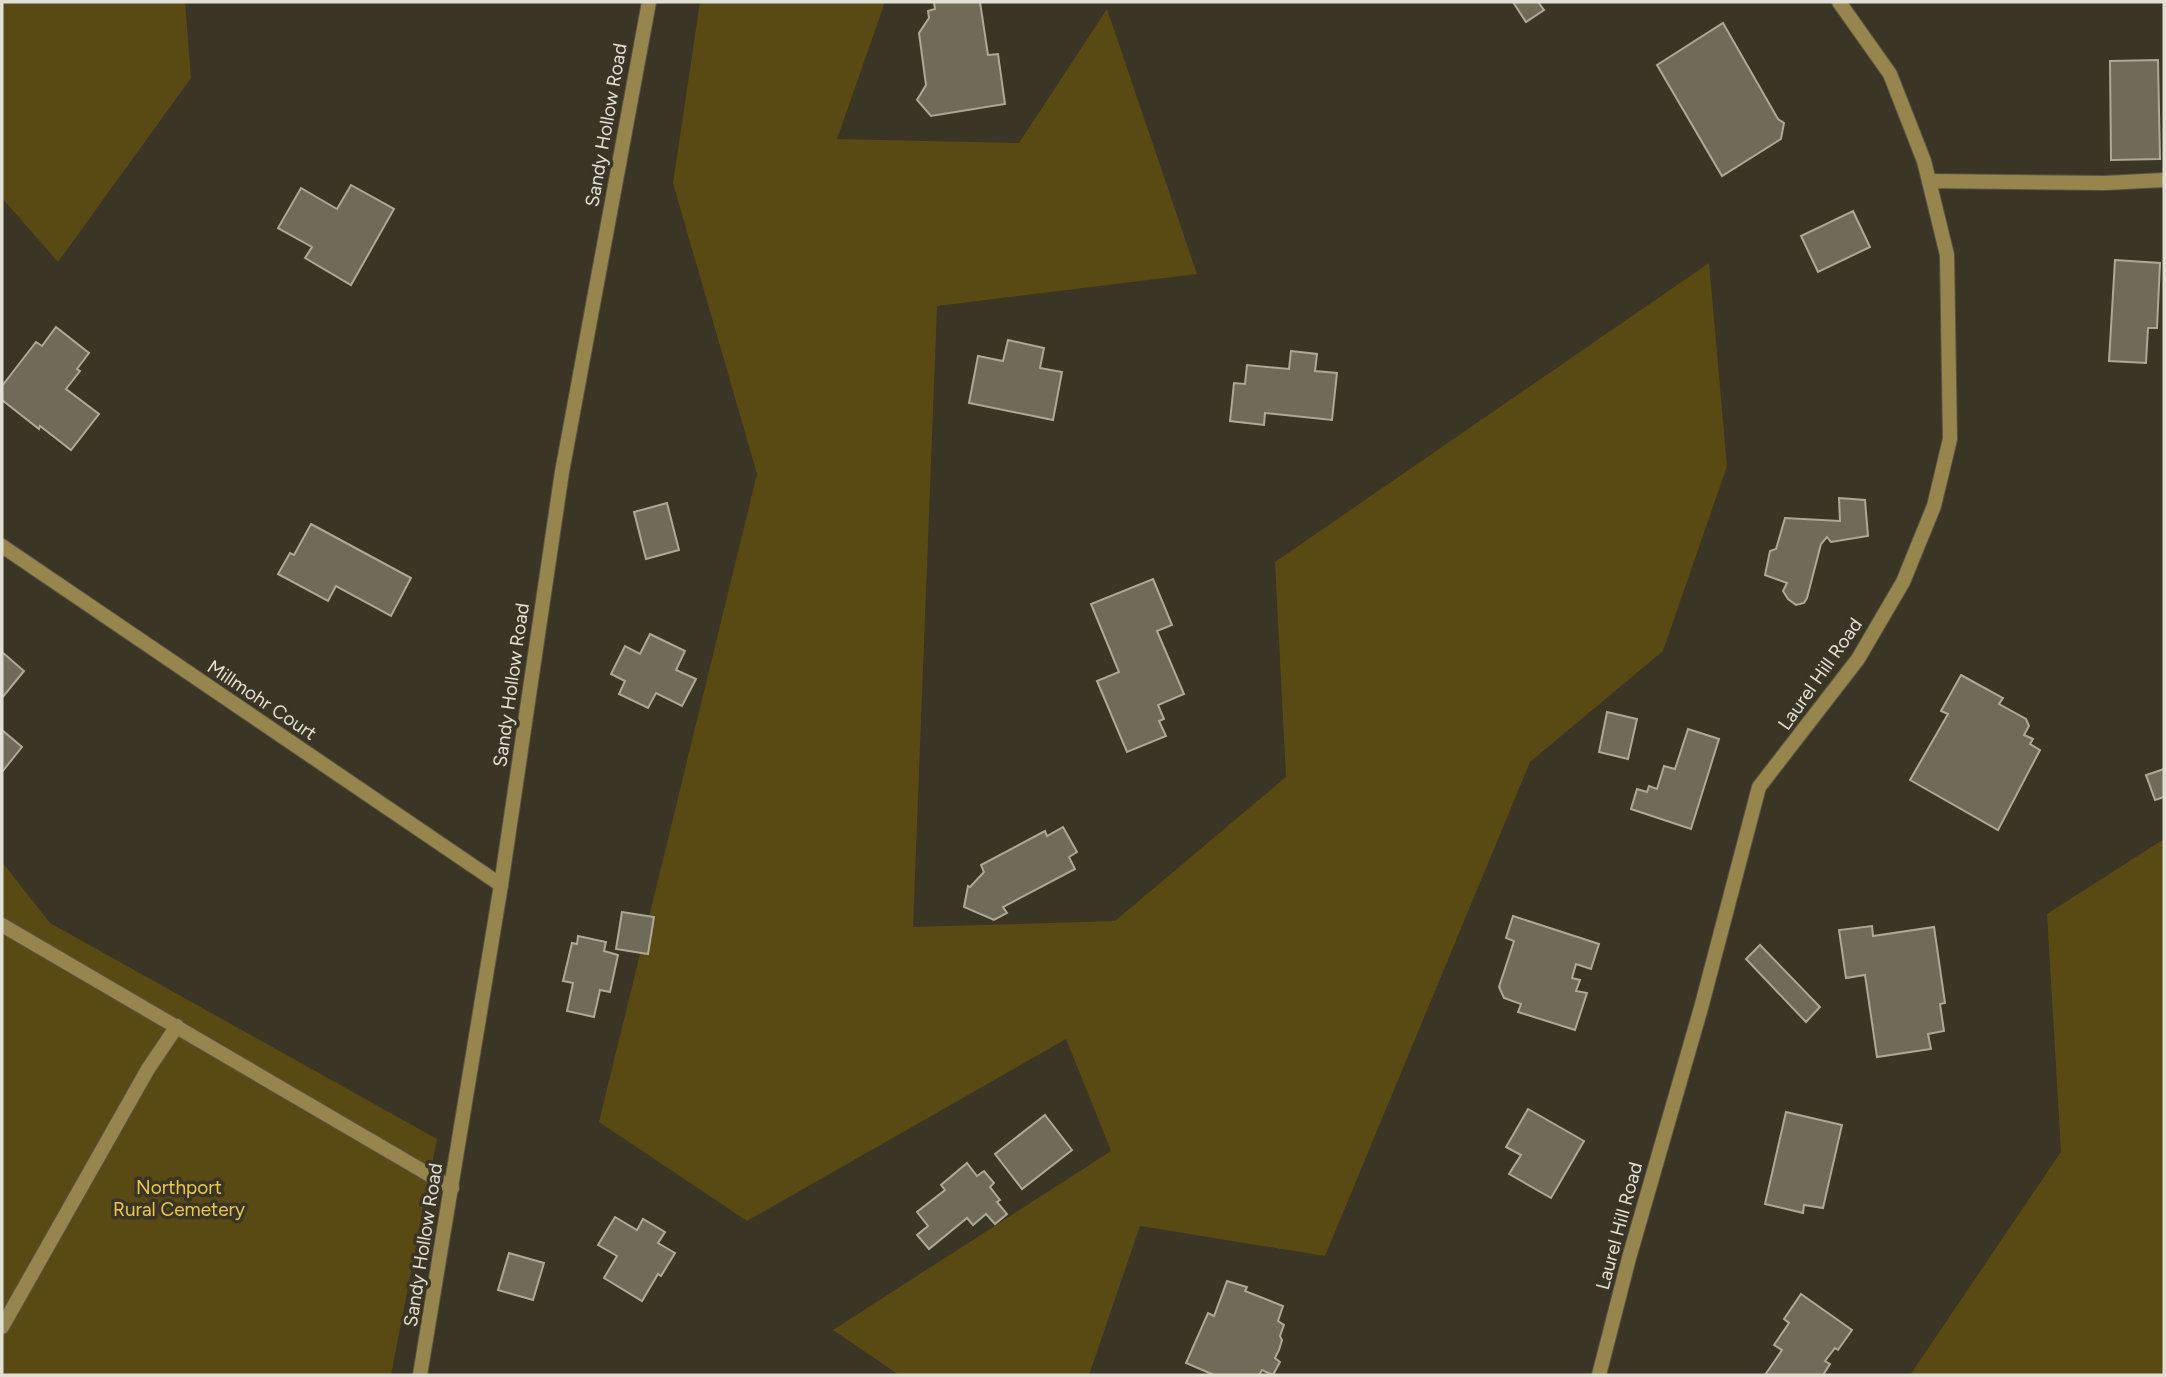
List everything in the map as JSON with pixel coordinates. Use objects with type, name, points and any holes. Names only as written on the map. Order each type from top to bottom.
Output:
[{"type":"street","name":"Sandy Hollow Road","points":[[420,1375],[501,885],[562,472],[649,2]]},
{"type":"street","name":"Laurel Hill Road","points":[[1599,1375],[1759,787],[1858,659],[1903,582],[1934,506],[1950,439],[1947,255],[1924,161],[1890,74],[1839,2]]},
{"type":"street","points":[[1929,181],[2105,183],[2164,180]]},
{"type":"street","name":"Millmohr Court","points":[[2,546],[501,885]]},
{"type":"street","points":[[2,925],[452,1188]]},
{"type":"street","points":[[2,1327],[148,1069],[177,1026]]},
{"type":"green space","points":[[2,2],[185,2],[191,78],[58,262],[2,198]]},
{"type":"green space","points":[[700,2],[885,2],[837,139],[1019,143],[1107,9],[1197,274],[937,306],[913,927],[1115,921],[1286,777],[1275,562],[1709,263],[1727,466],[1663,651],[1530,762],[1325,1256],[1140,1226],[1089,1375],[899,1375],[833,1330],[1111,1151],[1066,1039],[747,1221],[599,1122],[757,474],[673,183]]},
{"type":"green space","points":[[2164,839],[2164,1375],[1910,1375],[2061,1152],[2047,914]]},
{"type":"green space","name":"Northport Rural Cemetery","points":[[2,862],[50,923],[437,1139],[391,1375],[2,1375]]},
{"type":"building","points":[[934,2],[980,2],[988,55],[998,54],[1005,104],[931,116],[917,100],[926,85],[919,33],[929,18],[928,11],[935,9]]},
{"type":"building","points":[[1513,2],[1538,2],[1544,10],[1526,22]]},
{"type":"building","points":[[1723,23],[1778,119],[1784,123],[1781,139],[1722,176],[1657,65]]},
{"type":"building","points":[[2158,60],[2160,159],[2111,160],[2110,61]]},
{"type":"building","points":[[351,185],[394,209],[351,285],[305,258],[312,247],[278,228],[301,188],[337,209]]},
{"type":"building","points":[[1853,211],[1870,247],[1818,272],[1801,236]]},
{"type":"building","points":[[2115,260],[2160,263],[2157,328],[2148,328],[2146,363],[2109,361]]},
{"type":"building","points":[[56,327],[89,353],[77,369],[80,371],[66,389],[99,414],[71,450],[2,400],[2,386],[36,342],[42,346]]},
{"type":"building","points":[[1008,340],[1044,348],[1040,368],[1062,372],[1053,420],[969,403],[978,356],[1003,361]]},
{"type":"building","points":[[1291,351],[1317,354],[1315,371],[1337,373],[1332,420],[1265,413],[1264,425],[1230,421],[1234,383],[1245,384],[1247,365],[1289,369]]},
{"type":"building","points":[[1839,498],[1865,500],[1868,536],[1831,542],[1827,537],[1821,544],[1807,598],[1804,603],[1796,605],[1783,591],[1787,583],[1765,575],[1770,551],[1776,549],[1785,518],[1840,521]]},
{"type":"building","points":[[667,503],[679,550],[646,559],[634,512]]},
{"type":"building","points":[[311,524],[411,578],[391,616],[336,586],[328,601],[278,574],[290,553],[294,555]]},
{"type":"building","points":[[1153,579],[1172,625],[1157,631],[1184,694],[1158,705],[1164,719],[1159,721],[1166,736],[1127,752],[1097,681],[1119,672],[1091,604]]},
{"type":"building","points":[[650,634],[685,651],[676,670],[696,679],[682,706],[656,693],[648,708],[619,694],[625,681],[611,674],[625,646],[640,654]]},
{"type":"building","points":[[2,652],[24,671],[2,698]]},
{"type":"building","points":[[1961,675],[2003,698],[1999,704],[2026,719],[2029,726],[2024,735],[2033,739],[2030,744],[2040,750],[1998,830],[1910,780],[1948,714],[1941,711]]},
{"type":"building","points":[[1607,712],[1637,719],[1628,759],[1599,752]]},
{"type":"building","points":[[1688,729],[1719,739],[1691,829],[1631,809],[1637,789],[1647,792],[1649,786],[1657,789],[1664,766],[1675,769]]},
{"type":"building","points":[[2,730],[22,747],[2,772]]},
{"type":"building","points":[[2164,769],[2164,797],[2155,800],[2146,775]]},
{"type":"building","points":[[1063,827],[1077,852],[1069,857],[1075,869],[1003,907],[1007,913],[994,920],[964,907],[968,886],[984,872],[981,865],[1045,831],[1047,836]]},
{"type":"building","points":[[622,912],[654,917],[648,954],[616,949]]},
{"type":"building","points":[[1513,916],[1599,944],[1591,969],[1576,964],[1572,978],[1580,980],[1576,991],[1587,993],[1575,1030],[1518,1012],[1521,1004],[1504,998],[1499,987],[1514,941],[1506,938]]},
{"type":"building","points":[[1872,926],[1873,936],[1934,927],[1945,1003],[1940,1004],[1944,1031],[1928,1034],[1931,1049],[1877,1057],[1865,975],[1846,978],[1839,930]]},
{"type":"building","points":[[578,936],[606,942],[604,951],[618,955],[610,992],[600,990],[594,1017],[567,1011],[573,983],[563,981],[572,943],[577,944]]},
{"type":"building","points":[[1760,945],[1820,1007],[1806,1022],[1746,959]]},
{"type":"building","points":[[1528,1109],[1584,1141],[1551,1198],[1509,1174],[1521,1155],[1506,1147]]},
{"type":"building","points":[[1786,1112],[1842,1125],[1823,1208],[1804,1205],[1803,1213],[1765,1204]]},
{"type":"building","points":[[1045,1115],[1072,1150],[1022,1189],[995,1154]]},
{"type":"building","points":[[967,1163],[977,1176],[984,1171],[994,1183],[990,1187],[1007,1214],[995,1224],[986,1214],[973,1225],[967,1218],[929,1249],[917,1235],[928,1226],[917,1212],[945,1190],[941,1185]]},
{"type":"building","points":[[615,1217],[637,1230],[643,1219],[665,1232],[658,1243],[675,1253],[661,1276],[658,1274],[642,1301],[604,1278],[617,1256],[598,1245]]},
{"type":"building","points":[[509,1253],[544,1263],[533,1300],[498,1290]]},
{"type":"building","points":[[1227,1281],[1247,1287],[1245,1291],[1283,1306],[1278,1321],[1284,1325],[1280,1336],[1282,1340],[1275,1358],[1280,1362],[1273,1375],[1262,1370],[1259,1375],[1214,1375],[1186,1363],[1208,1313],[1214,1316]]},
{"type":"building","points":[[1801,1294],[1852,1330],[1838,1350],[1835,1348],[1825,1361],[1830,1364],[1823,1375],[1765,1375],[1782,1350],[1774,1345],[1789,1323],[1784,1319]]}]
